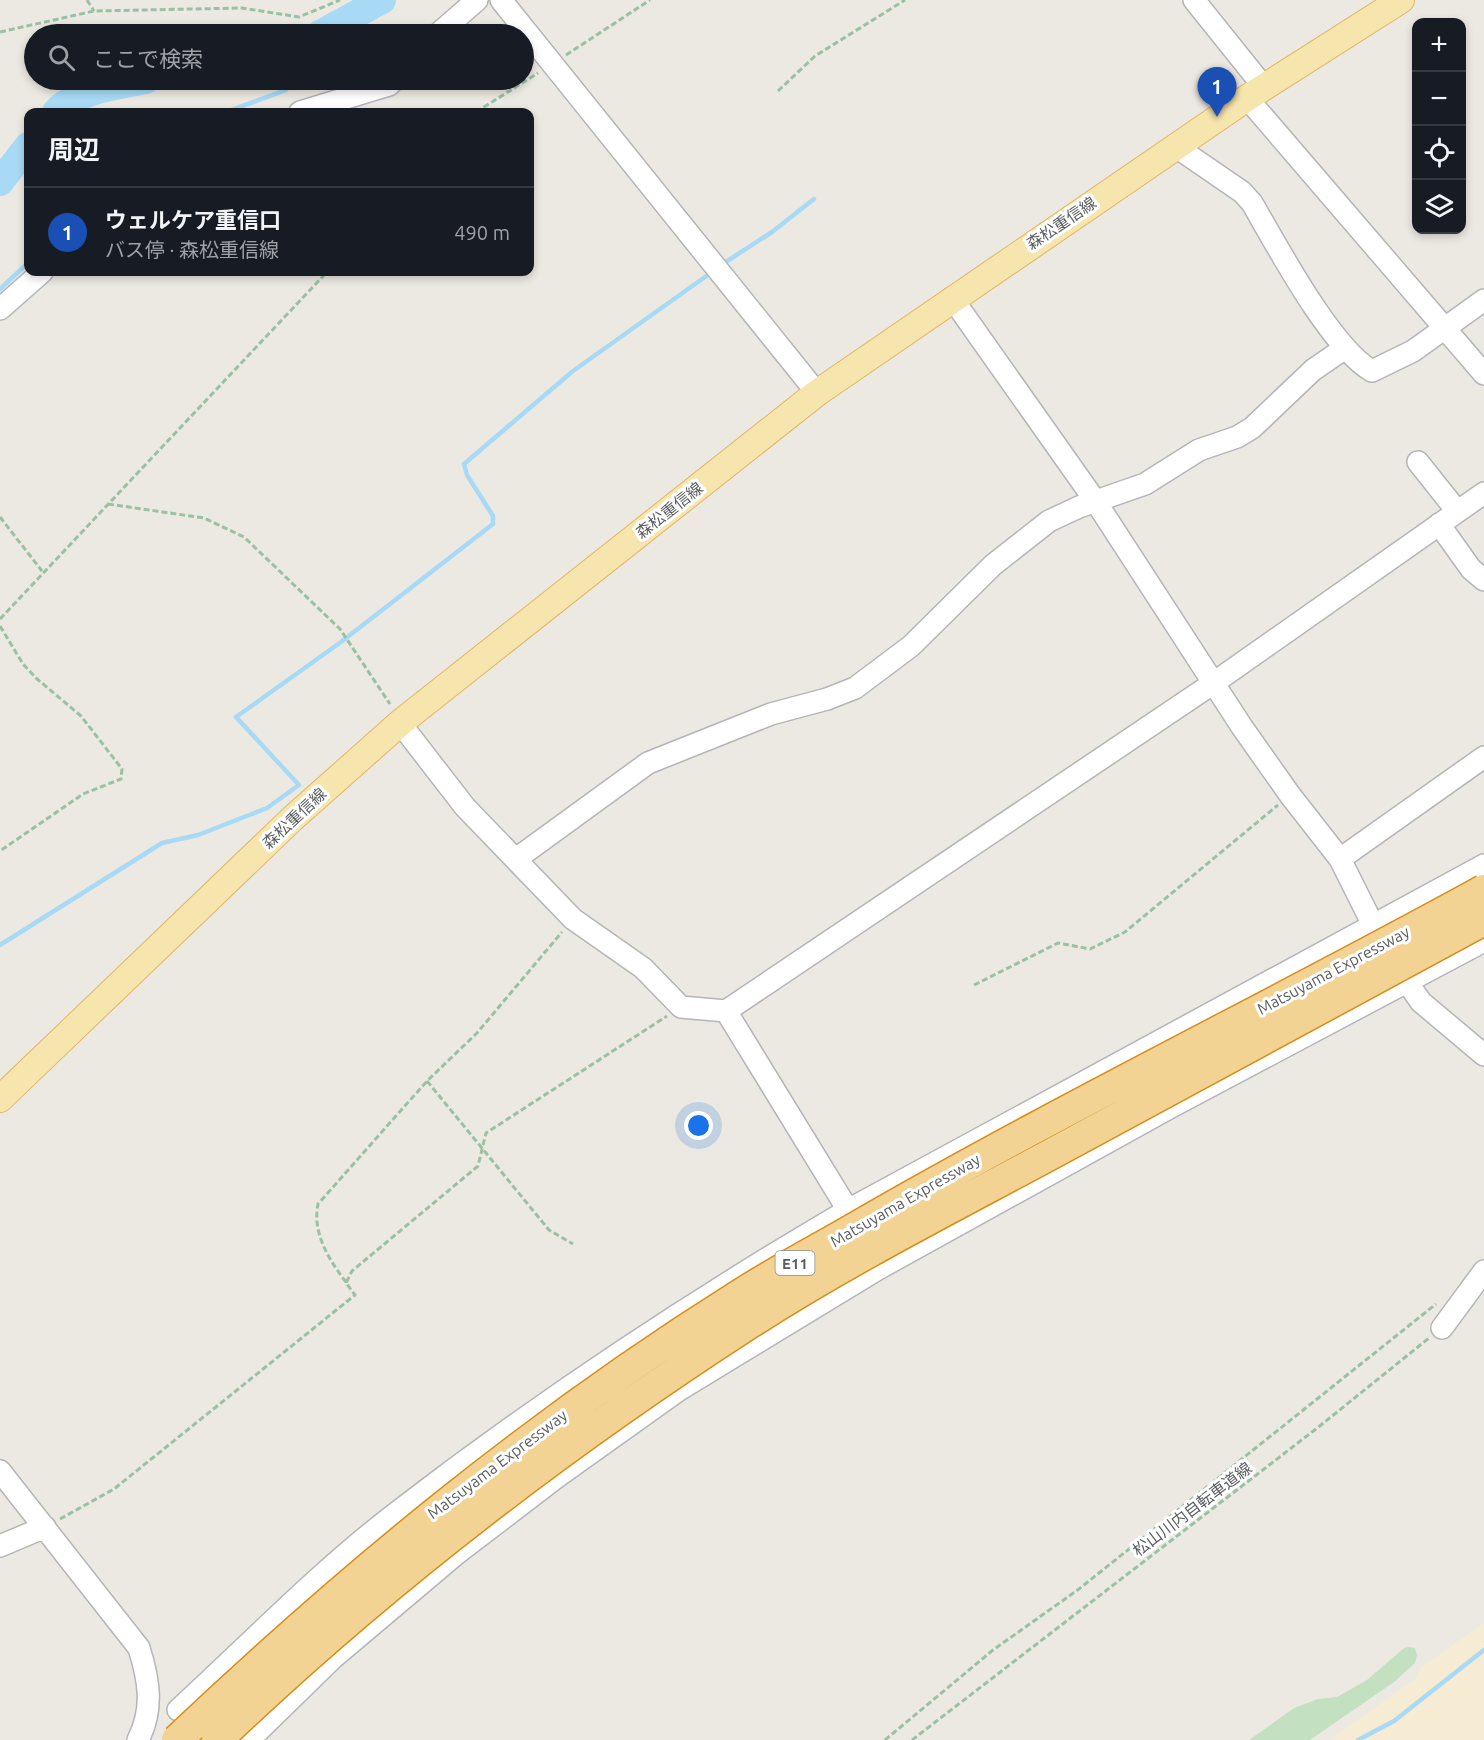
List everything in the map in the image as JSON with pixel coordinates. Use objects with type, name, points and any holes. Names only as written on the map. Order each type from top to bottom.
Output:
[{"type":"highway","name":"Matsuyama Expressway","points":[[177,1740],[276,1646],[416,1526],[574,1406],[738,1296],[1079,1103],[1484,890]]},
{"type":"highway","name":"Matsuyama Expressway","points":[[217,1740],[295,1665],[436,1548],[591,1431],[753,1322],[921,1223],[1484,921]]},
{"type":"main road","name":"森松重信線","points":[[0,1099],[293,818],[400,723],[817,393],[952,298],[1255,92],[1401,0]]},
{"type":"street","points":[[449,24],[477,0]]},
{"type":"street","points":[[501,0],[520,24]]},
{"type":"street","points":[[1194,0],[1255,92],[1484,374]]},
{"type":"street","points":[[534,42],[817,393]]},
{"type":"street","points":[[313,108],[373,90]]},
{"type":"street","points":[[1175,146],[1242,192],[1252,203],[1301,287],[1345,348],[1362,366],[1372,371],[1413,351],[1484,300]]},
{"type":"street","points":[[0,309],[37,276]]},
{"type":"street","points":[[952,298],[1096,502],[1290,795],[1340,859],[1372,925],[1407,983],[1421,1002],[1484,1055]]},
{"type":"street","points":[[516,859],[648,763],[771,714],[827,699],[855,688],[911,646],[993,565],[1049,520],[1146,484],[1199,450],[1238,437],[1252,428],[1313,370],[1345,348]]},
{"type":"street","points":[[1418,462],[1457,511]]},
{"type":"street","points":[[400,723],[465,807],[573,919],[643,969],[681,1007],[726,1011],[1215,682],[1484,493]]},
{"type":"street","points":[[1439,524],[1471,569],[1484,580]]},
{"type":"street","points":[[1340,859],[1484,757]]},
{"type":"street","points":[[178,1710],[331,1569],[399,1510],[644,1336],[744,1271],[848,1209],[1484,865]]},
{"type":"street","points":[[249,1740],[333,1658],[455,1555],[557,1477],[678,1390],[878,1269],[1171,1107],[1484,941]]},
{"type":"street","points":[[726,1011],[848,1209]]},
{"type":"street","points":[[1442,1328],[1484,1271]]},
{"type":"street","points":[[0,1471],[139,1648],[148,1677],[150,1701],[144,1730],[138,1740],[127,1738],[124,1740]]},
{"type":"street","points":[[0,1546],[45,1527]]},
{"type":"street","points":[[150,1701],[178,1710],[207,1740]]},
{"type":"path","points":[[87,0],[94,11]]},
{"type":"path","points":[[36,24],[94,11],[242,8],[299,17],[340,0]]},
{"type":"path","points":[[534,75],[650,0]]},
{"type":"path","points":[[778,91],[815,56],[906,0]]},
{"type":"path","points":[[0,32],[24,27]]},
{"type":"path","points":[[482,108],[510,90]]},
{"type":"path","points":[[0,619],[42,571],[323,276]]},
{"type":"path","points":[[108,504],[204,519],[244,537],[340,629],[394,710],[400,723]]},
{"type":"path","points":[[0,517],[42,571]]},
{"type":"path","points":[[0,626],[23,664],[81,716],[122,769],[121,779],[82,794],[0,851]]},
{"type":"path","points":[[974,985],[1058,943],[1090,949],[1125,932],[1290,795]]},
{"type":"path","points":[[45,1527],[114,1489],[355,1295],[323,1246],[315,1221],[318,1204],[427,1082],[477,1033],[573,919]]},
{"type":"path","points":[[346,1283],[352,1271],[478,1166],[486,1133],[681,1007]]},
{"type":"path","points":[[427,1082],[549,1230],[573,1244]]},
{"type":"path","points":[[885,1740],[993,1650],[1079,1589],[1438,1302]]},
{"type":"path","name":"松山川内自転車道線","points":[[912,1740],[1316,1429],[1442,1328]]},
{"type":"green space","points":[[1404,1648],[1415,1648],[1417,1655],[1415,1663],[1394,1682],[1310,1740],[1249,1740],[1294,1708],[1318,1699],[1337,1697],[1367,1680]]},
{"type":"sand","points":[[1484,1623],[1484,1740],[1329,1740],[1415,1679],[1421,1667]]},
{"type":"waterway","points":[[338,24],[382,0]]},
{"type":"waterway","points":[[61,108],[74,99],[100,90]]},
{"type":"waterway","points":[[237,108],[286,90]]},
{"type":"waterway","points":[[0,182],[24,151]]},
{"type":"waterway","points":[[721,265],[772,232],[814,199]]},
{"type":"waterway","points":[[0,289],[24,267]]},
{"type":"waterway","points":[[0,945],[162,843],[198,835],[267,808],[299,785],[236,717],[341,642],[493,524],[493,516],[467,475],[464,464],[573,371],[712,272]]},
{"type":"waterway","points":[[1358,1740],[1394,1721],[1484,1650]]},
{"type":"place","name":"ウェルケア重信口","points":[[1217,117]]}]
